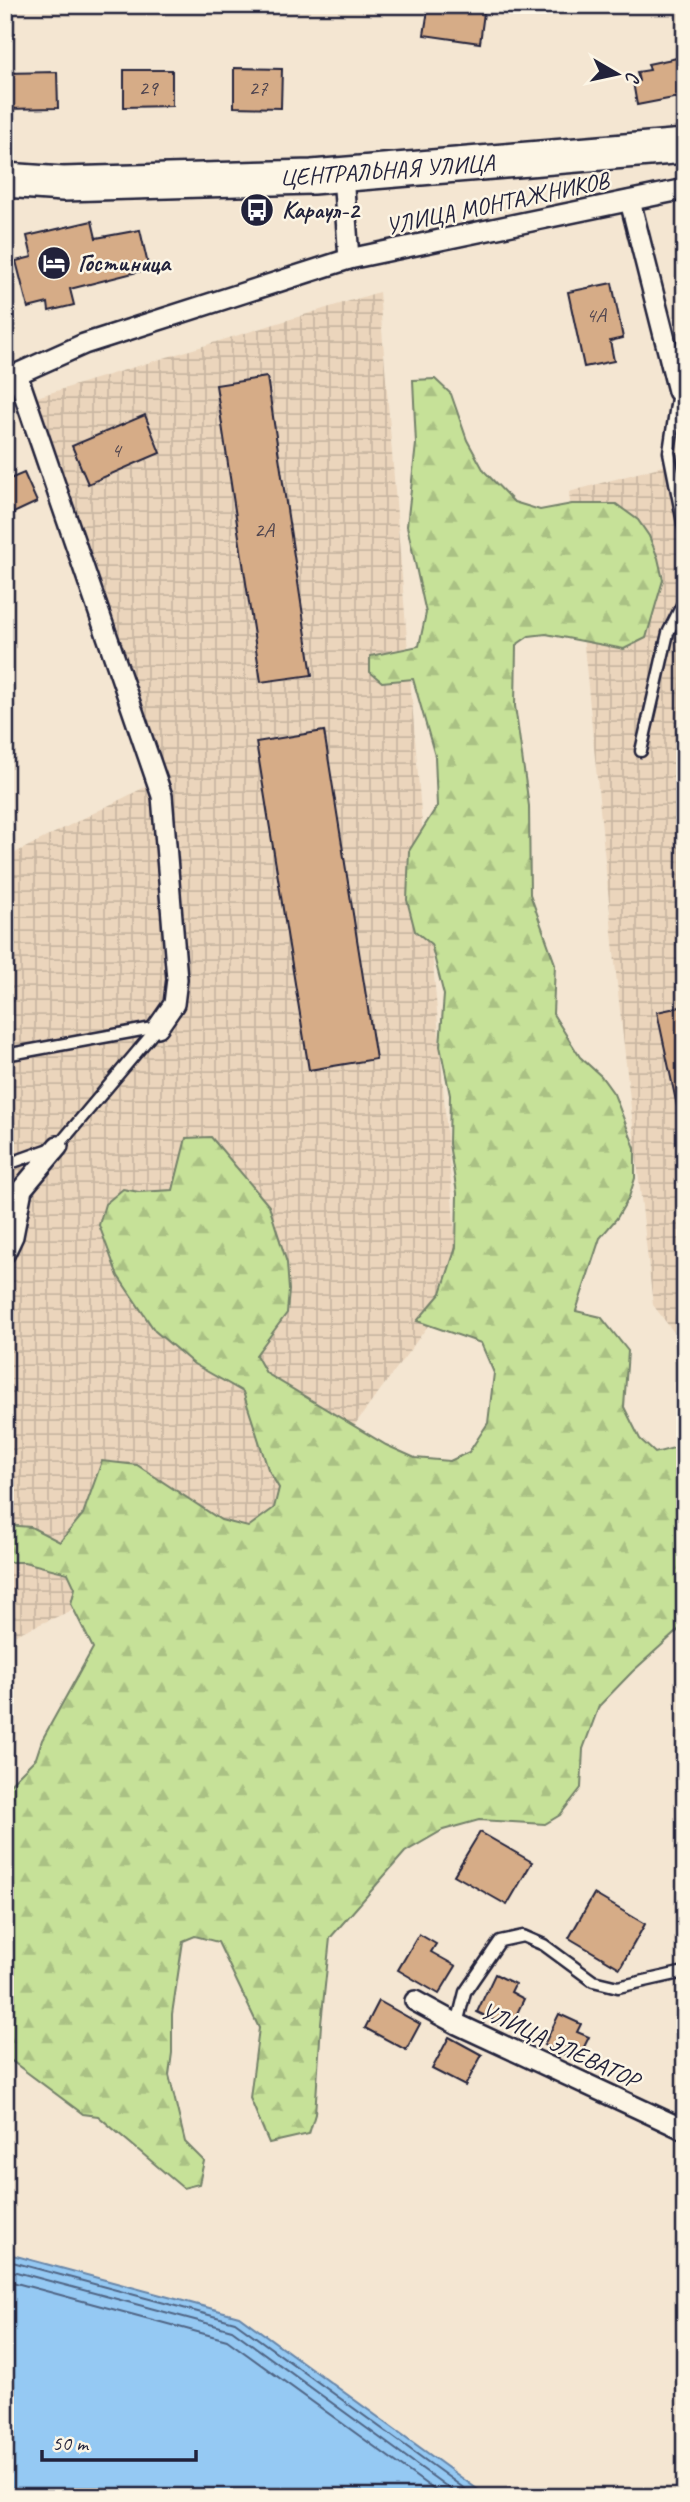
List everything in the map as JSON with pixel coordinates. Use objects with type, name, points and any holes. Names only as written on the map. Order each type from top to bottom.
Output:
[{"type":"highway","name":"ЦЕНТРАЛЬНАЯ УЛИЦА","points":[[5,180],[63,184],[343,175],[685,146]]},
{"type":"street","points":[[343,175],[349,259]]},
{"type":"street","name":"УЛИЦА МОНТАЖНИКОВ","points":[[11,379],[84,344],[349,259],[685,189]]},
{"type":"street","points":[[630,201],[678,391]]},
{"type":"street","points":[[11,379],[162,796],[177,979],[174,1004],[158,1027]]},
{"type":"street","points":[[5,1253],[13,1236],[22,1189],[58,1146]]},
{"type":"street","name":"УЛИЦА ЭЛЕВАТОР","points":[[415,2001],[457,2024],[685,2130]]},
{"type":"lane","points":[[678,391],[685,418]]},
{"type":"lane","points":[[678,391],[669,453],[685,533]]},
{"type":"lane","points":[[641,751],[668,633],[685,599]]},
{"type":"lane","points":[[5,1055],[158,1027]]},
{"type":"lane","points":[[5,1165],[58,1146],[158,1027]]},
{"type":"lane","points":[[457,2024],[465,1992],[500,1941],[523,1936],[544,1945],[593,1980],[618,1987],[680,1973],[685,1975]]},
{"type":"path","points":[[685,1294],[678,1304],[677,1327],[685,1329]]},
{"type":"shaded area","points":[[379,292],[459,1284],[284,1520],[5,1639],[5,858],[149,785],[14,404]]},
{"type":"shaded area","points":[[677,462],[685,483],[685,1347],[653,1305],[617,983],[569,492]]},
{"type":"green space","points":[[435,379],[451,394],[467,440],[484,471],[514,502],[540,510],[572,504],[616,504],[638,520],[649,536],[663,580],[646,638],[624,649],[546,634],[529,636],[516,645],[515,706],[529,806],[530,894],[555,964],[553,1014],[580,1057],[601,1076],[614,1094],[635,1148],[635,1178],[629,1197],[617,1218],[600,1238],[576,1311],[601,1317],[628,1351],[624,1407],[640,1439],[655,1453],[685,1445],[685,1624],[599,1706],[583,1749],[581,1788],[560,1815],[545,1824],[479,1820],[443,1830],[405,1852],[330,1938],[315,2114],[309,2134],[269,2143],[250,2098],[259,2028],[218,1942],[195,1936],[183,1941],[172,2014],[169,2075],[185,2142],[204,2161],[199,2184],[183,2188],[98,2116],[83,2114],[5,2056],[5,1789],[36,1758],[42,1740],[93,1648],[71,1604],[75,1588],[68,1573],[24,1562],[5,1562],[5,1525],[31,1527],[60,1542],[83,1514],[102,1461],[137,1465],[221,1520],[248,1527],[274,1508],[279,1488],[268,1469],[243,1392],[194,1364],[155,1331],[118,1276],[99,1225],[105,1204],[123,1189],[139,1192],[173,1190],[186,1138],[211,1137],[269,1206],[287,1263],[289,1290],[287,1313],[256,1355],[266,1373],[386,1445],[415,1458],[450,1461],[469,1452],[488,1423],[494,1373],[481,1343],[417,1321],[441,1293],[456,1247],[457,1193],[449,1144],[450,1095],[440,1046],[444,995],[431,944],[415,931],[407,900],[409,851],[437,806],[435,756],[413,679],[382,682],[370,672],[370,656],[419,646],[426,613],[407,526],[416,444],[413,380]]},
{"type":"water","points":[[5,2253],[239,2316],[488,2497],[5,2497]]},
{"type":"building","points":[[440,5],[485,5],[480,43],[424,35],[428,10],[439,12]]},
{"type":"building","points":[[677,58],[684,96],[637,105],[633,82],[639,81],[637,72],[650,70],[648,64]]},
{"type":"building","points":[[234,68],[282,69],[281,108],[234,107]]},
{"type":"building","points":[[124,70],[172,70],[172,106],[124,107]]},
{"type":"building","points":[[57,72],[58,108],[5,109],[5,73]]},
{"type":"building","points":[[92,221],[96,238],[140,230],[149,269],[70,289],[74,305],[49,311],[48,303],[28,308],[16,261],[32,257],[27,236]]},
{"type":"building","points":[[612,283],[623,338],[610,341],[614,361],[584,367],[568,292]]},
{"type":"building","points":[[267,377],[312,675],[261,682],[216,385]]},
{"type":"building","points":[[145,415],[160,453],[88,484],[72,446]]},
{"type":"building","points":[[24,473],[37,502],[5,517],[5,481]]},
{"type":"building","points":[[324,731],[376,1059],[309,1070],[256,742]]},
{"type":"building","points":[[685,1006],[685,1105],[677,1106],[657,1012]]},
{"type":"building","points":[[480,1832],[532,1862],[507,1905],[454,1875]]},
{"type":"building","points":[[594,1894],[645,1924],[620,1968],[569,1938]]},
{"type":"building","points":[[419,1934],[436,1944],[431,1952],[456,1966],[439,1994],[398,1970]]},
{"type":"building","points":[[495,1974],[515,1984],[511,1992],[524,1999],[510,2028],[477,2012]]},
{"type":"building","points":[[379,2001],[420,2024],[406,2050],[365,2028]]},
{"type":"building","points":[[559,2014],[581,2024],[577,2032],[589,2037],[577,2061],[544,2045]]},
{"type":"building","points":[[449,2037],[482,2055],[465,2086],[432,2069]]},
{"type":"place","name":"Караул-2","points":[[257,210]]},
{"type":"place","name":"Гостиница","points":[[54,263]]}]
